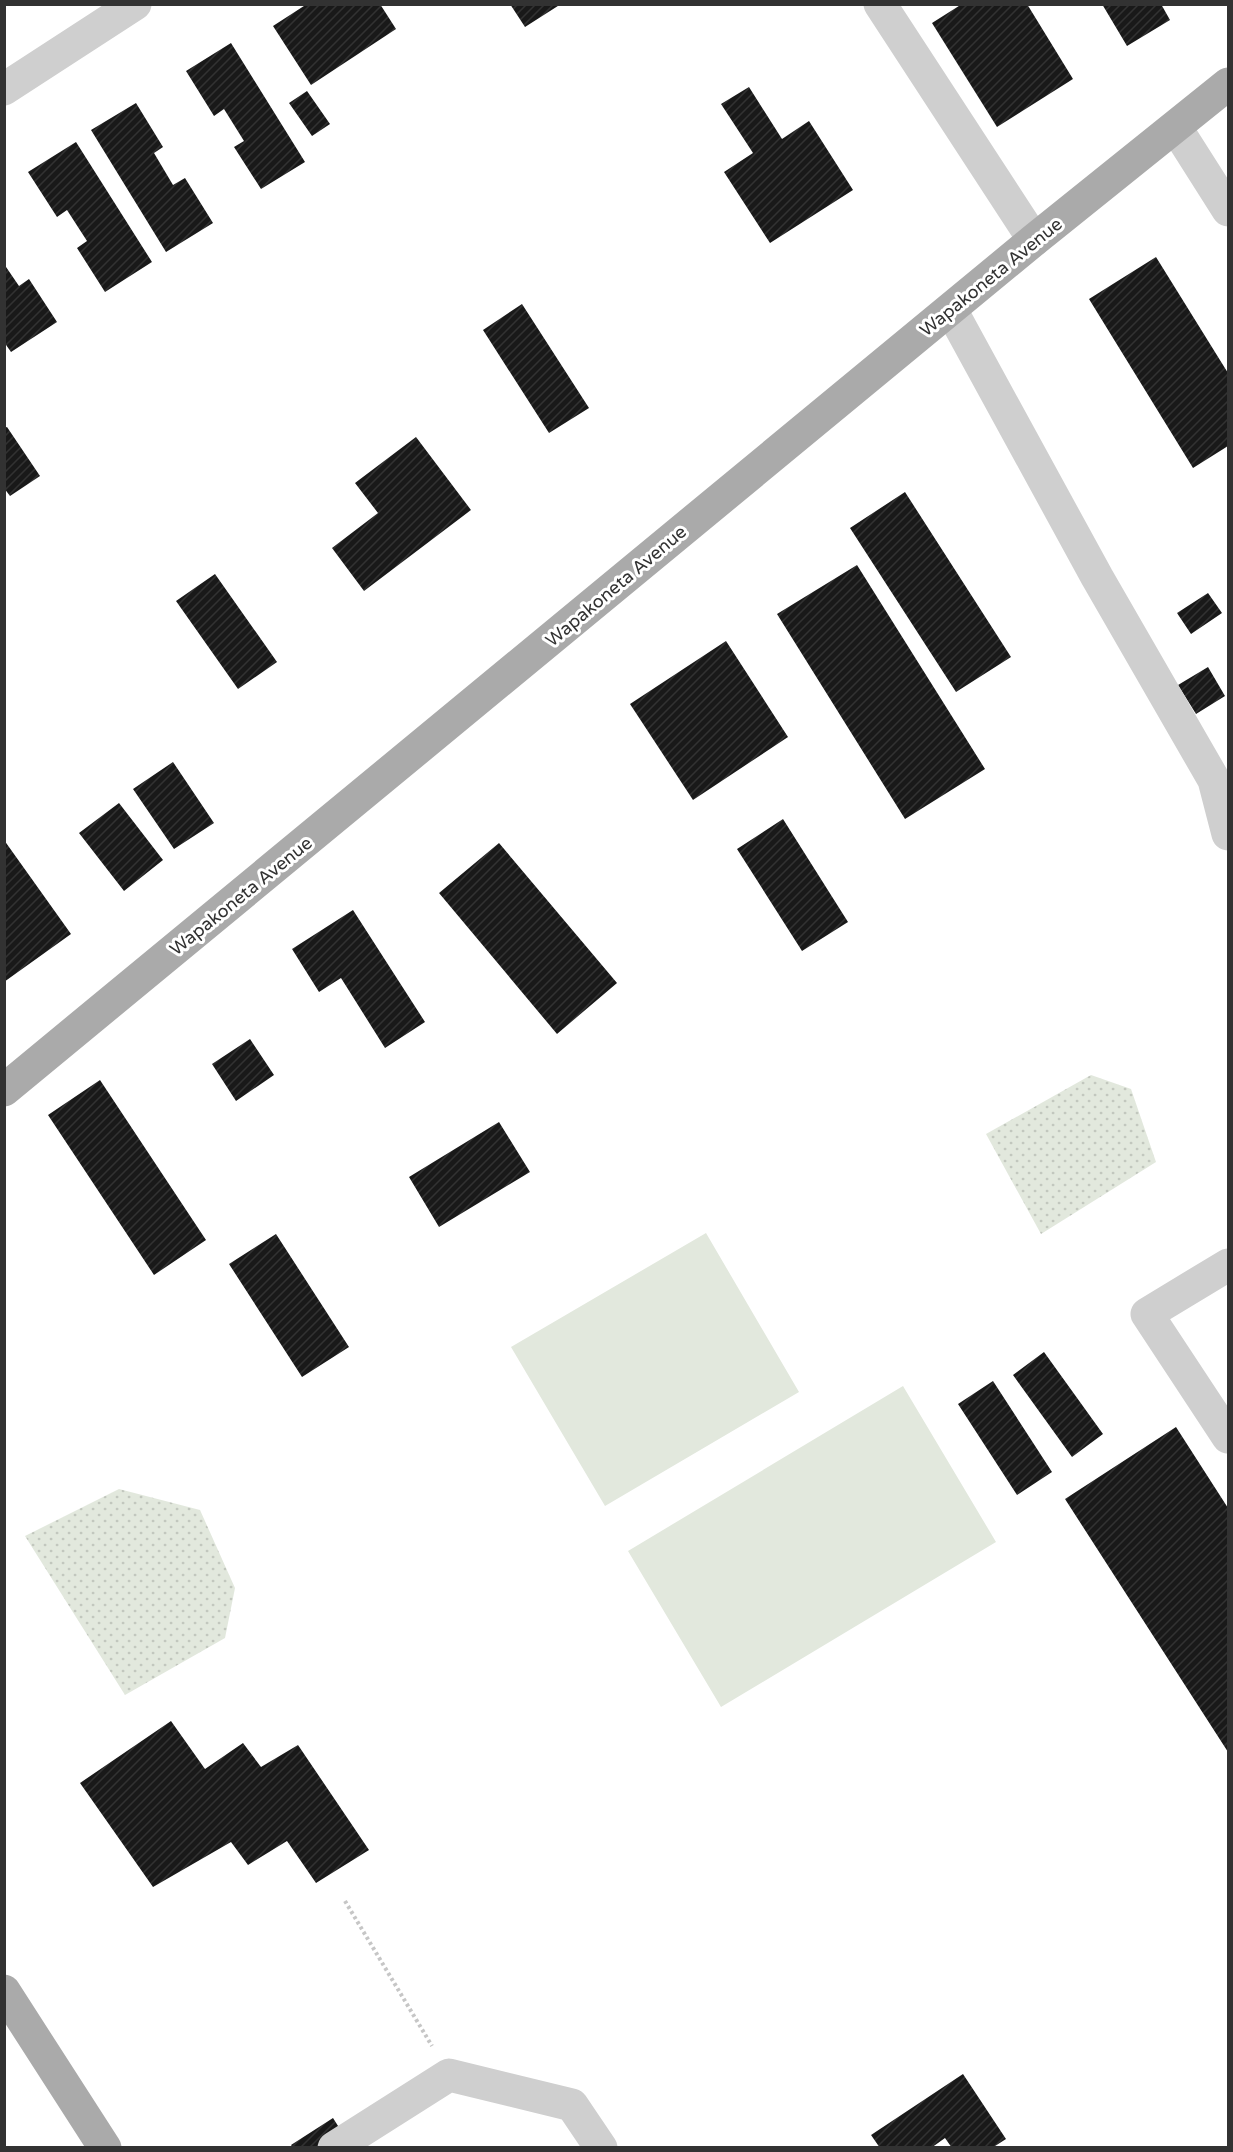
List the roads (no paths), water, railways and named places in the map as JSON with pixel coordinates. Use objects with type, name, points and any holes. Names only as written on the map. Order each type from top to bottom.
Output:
[{"type":"main road","name":"Wapakoneta Avenue","points":[[4,1090],[1034,240],[1228,84]]},
{"type":"main road","points":[[4,1991],[105,2148]]},
{"type":"street","points":[[4,89],[135,4]]},
{"type":"street","points":[[880,4],[1034,240]]},
{"type":"street","points":[[1176,128],[1228,210]]},
{"type":"street","points":[[951,310],[1097,577],[1221,776],[1228,834]]},
{"type":"street","points":[[1228,1265],[1147,1314],[1228,1437]]},
{"type":"street","points":[[334,2148],[449,2075],[572,2105],[602,2148]]}]
